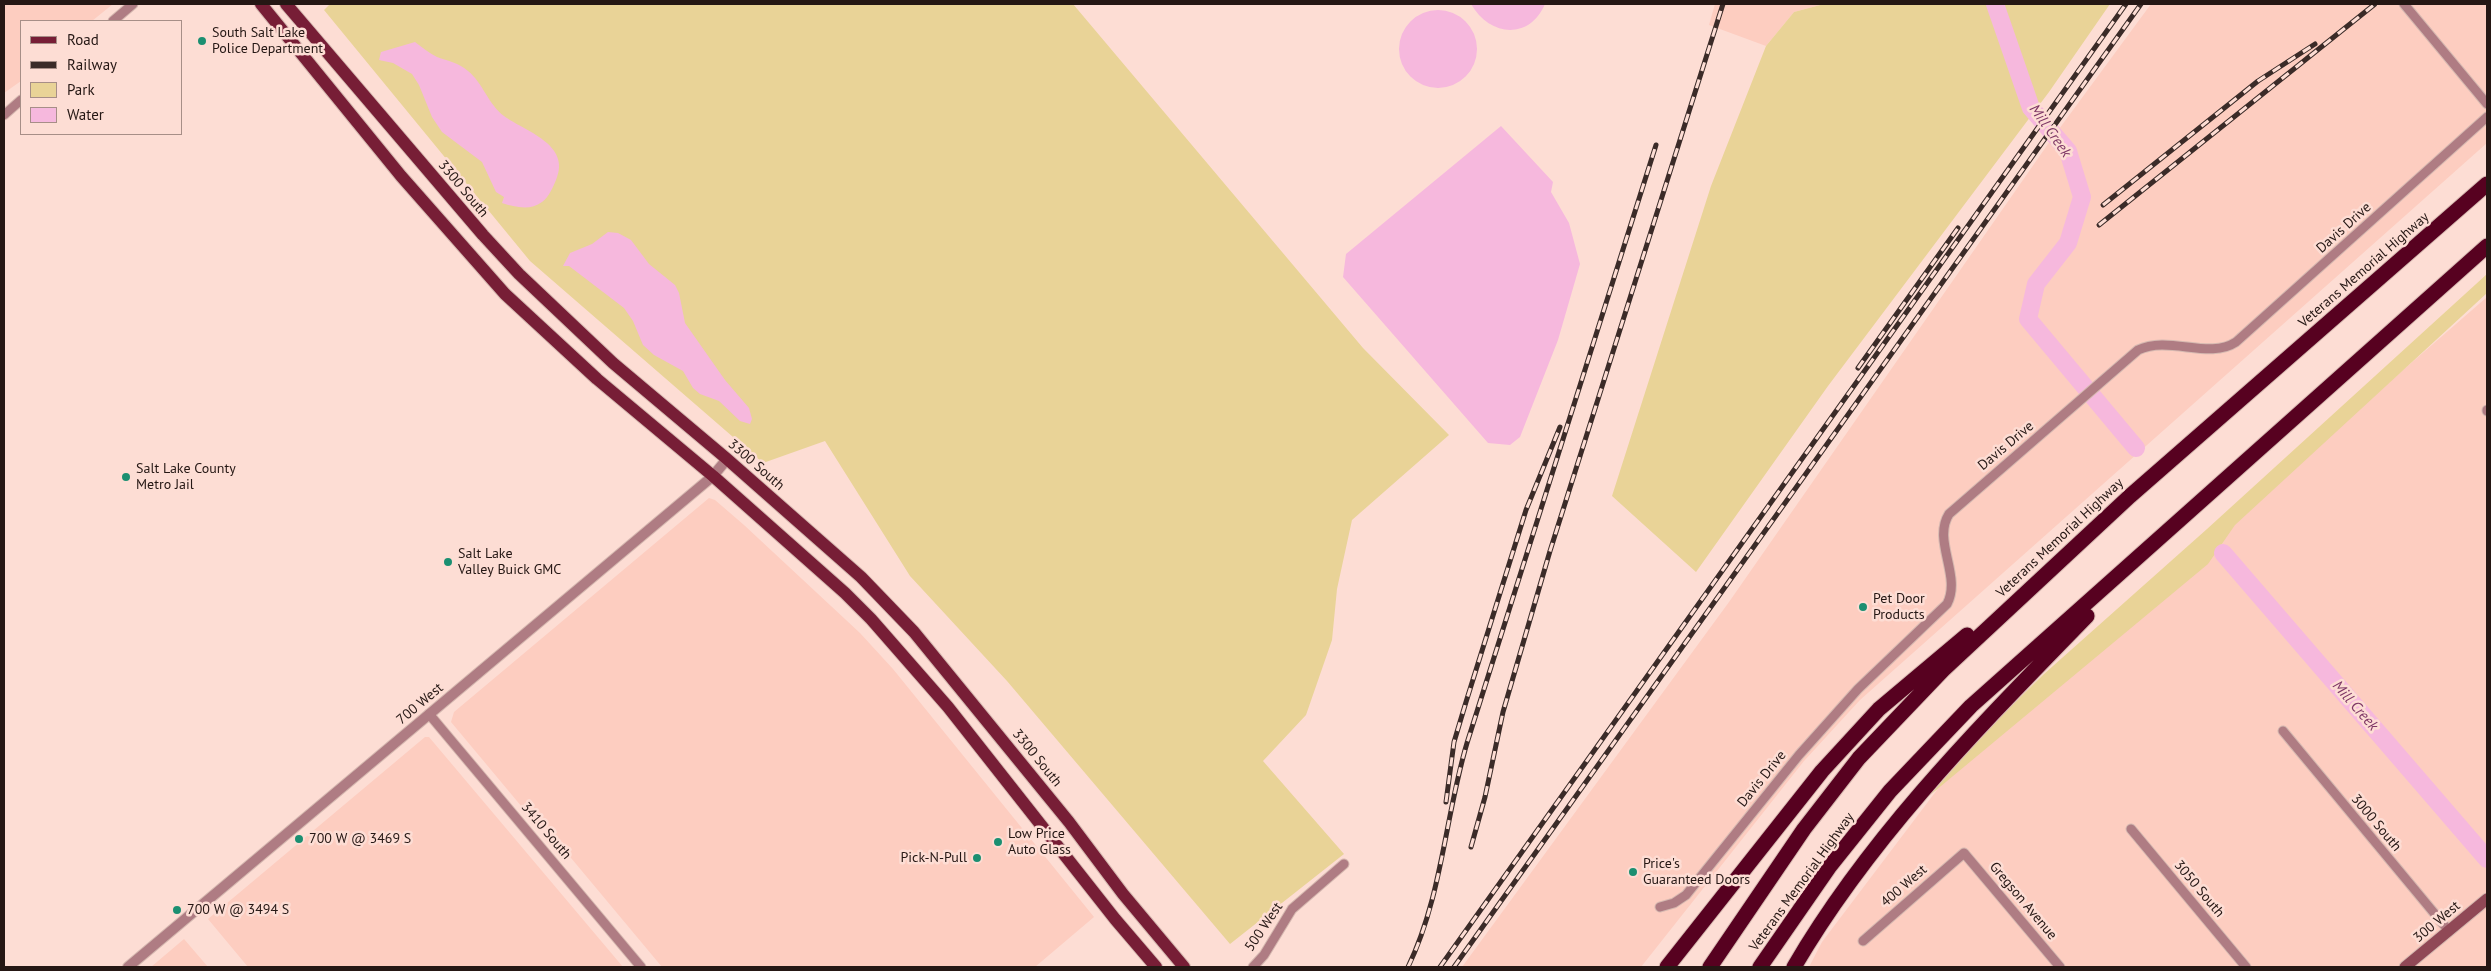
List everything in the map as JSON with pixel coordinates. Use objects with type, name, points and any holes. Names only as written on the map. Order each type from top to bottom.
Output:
[{"type":"highway","name":"Veterans Memorial Highway","points":[[1710,967],[1804,829],[1859,758],[1944,670],[2130,496],[2487,184]]},
{"type":"highway","name":"Veterans Memorial Highway","points":[[1760,967],[1830,866],[1890,791],[1971,706],[2167,534],[2487,246]]},
{"type":"highway","points":[[1667,967],[1822,771],[1879,708],[2130,496]]},
{"type":"highway","points":[[1794,967],[1818,927],[1880,840],[1996,709],[2167,534]]},
{"type":"main road","points":[[261,4],[401,176],[483,272],[603,384],[713,476],[846,593],[897,647],[948,707],[1103,904],[1156,967]]},
{"type":"main road","name":"3300 South","points":[[286,4],[476,228],[519,274],[612,363],[727,459],[861,577],[914,632],[1069,822],[1123,894],[1184,967]]},
{"type":"main road","name":"300 West","points":[[2405,967],[2487,899]]},
{"type":"street","points":[[114,20],[133,4]]},
{"type":"street","points":[[2404,4],[2487,104]]},
{"type":"street","points":[[4,115],[20,101]]},
{"type":"street","name":"Davis Drive","points":[[1660,907],[1674,903],[1686,895],[1800,755],[1858,689],[1947,604],[1951,594],[1951,584],[1943,528],[1949,514],[2138,350],[2147,345],[2163,344],[2222,349],[2229,346],[2487,117]]},
{"type":"street","name":"700 West","points":[[128,967],[713,476],[727,459]]},
{"type":"street","name":"3410 South","points":[[429,714],[641,967]]},
{"type":"street","name":"3000 South","points":[[2284,730],[2449,931]]},
{"type":"street","name":"3050 South","points":[[2131,829],[2246,967]]},
{"type":"street","name":"400 West","points":[[1863,941],[1964,853]]},
{"type":"street","name":"Gregson Avenue","points":[[1964,853],[2060,967]]},
{"type":"street","name":"500 West","points":[[1253,967],[1264,955],[1292,909],[1344,864]]},
{"type":"shaded area","points":[[4,4],[113,4],[93,20],[20,20],[20,82],[4,93]]},
{"type":"shaded area","points":[[1715,4],[1824,4],[1794,12],[1766,46],[1709,25]]},
{"type":"shaded area","points":[[2151,4],[2487,4],[2487,143],[1860,700],[1804,761],[1641,967],[1462,967],[1729,602],[2048,144]]},
{"type":"shaded area","points":[[2487,297],[2487,967],[1809,967],[1822,942],[1946,778],[2201,546]]},
{"type":"shaded area","points":[[709,498],[715,500],[744,525],[860,633],[893,669],[1094,917],[1035,967],[662,967],[536,816],[532,819],[451,722],[454,712]]},
{"type":"shaded area","points":[[425,737],[429,737],[623,967],[248,967],[208,919]]},
{"type":"shaded area","points":[[184,939],[208,967],[151,967]]},
{"type":"green space","points":[[330,4],[1073,4],[1363,348],[1449,435],[1352,520],[1337,589],[1332,640],[1306,715],[1263,761],[1344,854],[1230,944],[1007,681],[910,576],[825,441],[763,463],[530,261],[324,10]]},
{"type":"green space","points":[[1824,4],[2110,4],[2049,92],[1828,386],[1696,572],[1612,496],[1711,186],[1766,46],[1794,12]]},
{"type":"green space","points":[[2487,274],[2487,293],[2235,525],[2208,564],[1929,796],[1991,726],[2044,674],[2207,529]]},
{"type":"water","points":[[1471,4],[1545,4],[1538,16],[1529,24],[1519,29],[1509,30],[1498,28],[1488,23]]},
{"type":"water","points":[[1438,10],[1453,13],[1470,27],[1474,34],[1477,49],[1474,64],[1460,81],[1453,85],[1438,88],[1423,85],[1406,71],[1402,64],[1399,49],[1402,34],[1416,17],[1423,13]]},
{"type":"water","points":[[415,42],[437,57],[465,68],[478,81],[498,111],[544,140],[552,148],[557,157],[559,168],[552,189],[542,202],[533,207],[517,207],[502,203],[504,197],[496,192],[482,162],[442,132],[432,117],[419,85],[412,74],[393,63],[379,60],[381,52]]},
{"type":"water","points":[[1501,126],[1553,182],[1551,192],[1569,223],[1580,264],[1558,340],[1520,437],[1510,445],[1488,443],[1343,277],[1346,254]]},
{"type":"water","points":[[608,232],[618,233],[631,240],[649,264],[675,285],[679,293],[685,323],[725,380],[749,408],[752,419],[750,424],[740,421],[719,401],[700,394],[693,388],[683,371],[654,355],[643,345],[633,321],[624,308],[569,266],[563,266],[570,253],[592,244]]},
{"type":"waterway","name":"Mill Creek","points":[[1995,4],[2031,108],[2068,151],[2082,197],[2068,243],[2036,284],[2028,319],[2136,448]]},
{"type":"waterway","name":"Mill Creek","points":[[2223,553],[2487,859]]},
{"type":"railway","points":[[1471,847],[1485,797],[1503,712],[1550,551],[1723,4]]},
{"type":"railway","points":[[1440,967],[2126,4]]},
{"type":"railway","points":[[1454,967],[2141,4]]},
{"type":"railway","points":[[2099,225],[2375,4]]},
{"type":"railway","points":[[2103,205],[2258,81],[2315,44]]},
{"type":"railway","points":[[1408,967],[1419,940],[1436,885],[1467,743],[1656,145]]},
{"type":"railway","points":[[1858,368],[1958,228]]},
{"type":"railway","points":[[1446,802],[1454,742],[1466,702],[1526,510],[1560,427]]},
{"type":"place","name":"South Salt Lake Police Department","points":[[202,41]]},
{"type":"place","name":"Salt Lake County Metro Jail","points":[[126,477]]},
{"type":"place","name":"Salt Lake Valley Buick GMC","points":[[448,562]]},
{"type":"place","name":"Pet Door Products","points":[[1863,607]]},
{"type":"place","name":"700 W @ 3469 S","points":[[299,839]]},
{"type":"place","name":"Low Price Auto Glass","points":[[998,842]]},
{"type":"place","name":"Pick-N-Pull","points":[[977,858]]},
{"type":"place","name":"Price's Guaranteed Doors","points":[[1633,872]]},
{"type":"place","name":"700 W @ 3494 S","points":[[177,910]]}]
